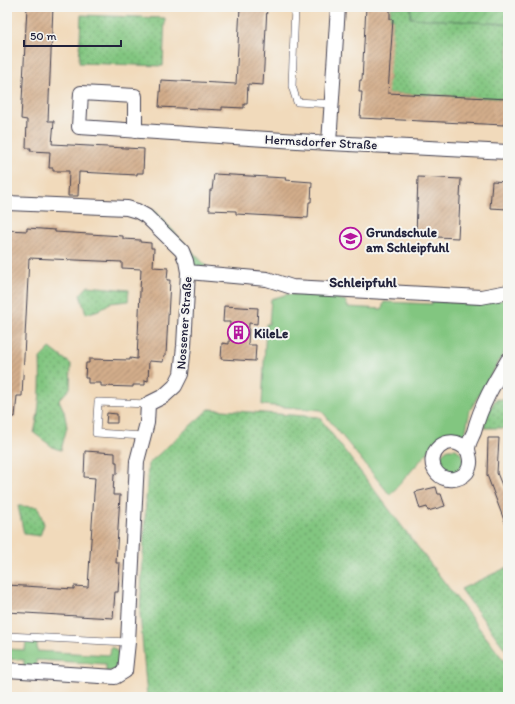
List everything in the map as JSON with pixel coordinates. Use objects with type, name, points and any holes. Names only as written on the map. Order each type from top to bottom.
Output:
[{"type":"street","points":[[329,142],[338,7]]},
{"type":"street","name":"Hermsdorfer Straße","points":[[135,130],[135,96],[81,93],[79,127],[508,152]]},
{"type":"street","name":"Nossener Straße","points":[[7,203],[127,208],[146,216],[182,251],[188,272],[181,374],[175,386],[164,396],[148,404]]},
{"type":"street","points":[[188,272],[268,279],[292,288],[481,297],[508,292]]},
{"type":"street","points":[[467,450],[482,405],[508,360]]},
{"type":"street","points":[[7,670],[115,677],[125,671],[128,642],[137,461],[147,423],[148,404]]},
{"type":"lane","points":[[295,7],[292,86],[298,102],[331,104]]},
{"type":"lane","points":[[143,436],[96,433],[98,402],[148,404]]},
{"type":"lane","points":[[7,636],[128,642]]},
{"type":"green space","points":[[391,7],[411,7],[411,18],[508,24],[508,99],[386,93],[386,82],[389,81],[389,75],[387,74],[393,19],[390,19]]},
{"type":"green space","points":[[411,7],[491,7],[505,9],[508,7],[508,24],[411,18]]},
{"type":"green space","points":[[81,15],[165,18],[163,66],[79,63]]},
{"type":"green space","points":[[153,209],[207,267],[192,267],[151,214]]},
{"type":"green space","points":[[88,286],[129,290],[128,301],[110,303],[99,310],[86,314],[80,295]]},
{"type":"green space","points":[[288,294],[337,296],[340,300],[345,300],[348,307],[382,309],[384,302],[432,304],[432,301],[480,304],[508,299],[508,346],[470,410],[465,435],[462,438],[435,444],[390,495],[321,410],[262,405],[266,324],[269,324],[271,299]]},
{"type":"green space","points":[[50,348],[71,364],[70,388],[59,400],[64,411],[67,427],[61,450],[54,448],[34,433],[40,396],[40,358]]},
{"type":"green space","points":[[496,399],[508,400],[508,428],[485,428],[484,418]]},
{"type":"green space","points":[[209,409],[319,417],[508,666],[508,697],[147,697],[140,613],[148,464]]},
{"type":"green space","points":[[448,449],[456,449],[462,454],[464,465],[456,473],[444,472],[440,465],[440,456]]},
{"type":"green space","points":[[18,506],[38,507],[44,524],[40,536],[24,534]]},
{"type":"green space","points":[[508,567],[508,653],[461,589]]},
{"type":"green space","points":[[26,642],[37,643],[37,651],[110,655],[111,647],[120,656],[120,663],[116,669],[106,672],[106,664],[36,660],[36,668],[24,667],[24,660],[7,659],[7,649],[25,650]]},
{"type":"building","points":[[27,7],[53,7],[48,121],[54,121],[52,144],[144,149],[143,173],[137,173],[137,175],[79,172],[78,196],[68,196],[69,171],[53,171],[53,168],[49,168],[50,152],[30,151],[31,148],[26,148],[27,120],[21,119]]},
{"type":"building","points":[[240,7],[267,7],[263,85],[248,84],[247,104],[244,104],[244,108],[222,107],[222,110],[159,107],[161,80],[236,84]]},
{"type":"building","points":[[366,7],[390,7],[390,19],[393,19],[388,93],[508,99],[508,123],[504,123],[504,125],[360,118],[362,92],[359,92],[360,80],[362,80]]},
{"type":"building","points":[[214,174],[286,178],[285,180],[312,182],[311,202],[309,202],[308,218],[236,214],[236,211],[209,210],[210,190],[212,190]]},
{"type":"building","points":[[418,177],[461,179],[458,238],[416,236]]},
{"type":"building","points":[[492,181],[508,182],[508,209],[490,208]]},
{"type":"building","points":[[27,228],[55,230],[55,232],[123,236],[123,239],[140,240],[140,242],[151,243],[151,248],[154,248],[153,267],[168,268],[167,280],[170,280],[166,355],[164,355],[163,362],[149,361],[148,381],[145,380],[145,385],[133,385],[133,387],[101,386],[101,383],[88,383],[88,378],[85,378],[86,363],[89,363],[89,359],[137,359],[141,269],[122,268],[122,262],[29,258],[22,396],[17,396],[15,417],[7,417],[7,230],[27,231]]},
{"type":"building","name":"KileLe","points":[[224,306],[258,308],[257,324],[249,323],[248,345],[256,345],[255,361],[221,359],[222,343],[229,344],[230,322],[223,322]]},
{"type":"building","points":[[107,413],[117,414],[117,423],[106,423]]},
{"type":"building","points":[[488,438],[499,438],[497,473],[508,500],[508,528],[487,475]]},
{"type":"building","points":[[85,451],[115,453],[115,462],[117,462],[117,474],[114,474],[113,495],[120,495],[116,563],[120,563],[118,592],[115,592],[113,618],[7,612],[7,585],[74,589],[74,586],[88,587],[95,478],[84,477]]},
{"type":"building","points":[[436,487],[438,494],[441,494],[445,506],[428,511],[427,507],[420,509],[415,492]]},
{"type":"place","name":"Grundschule am Schleipfuhl","points":[[350,239]]},
{"type":"place","name":"KileLe","points":[[239,333]]},
{"type":"district","name":"Schleipfuhl","points":[[363,282]]}]
